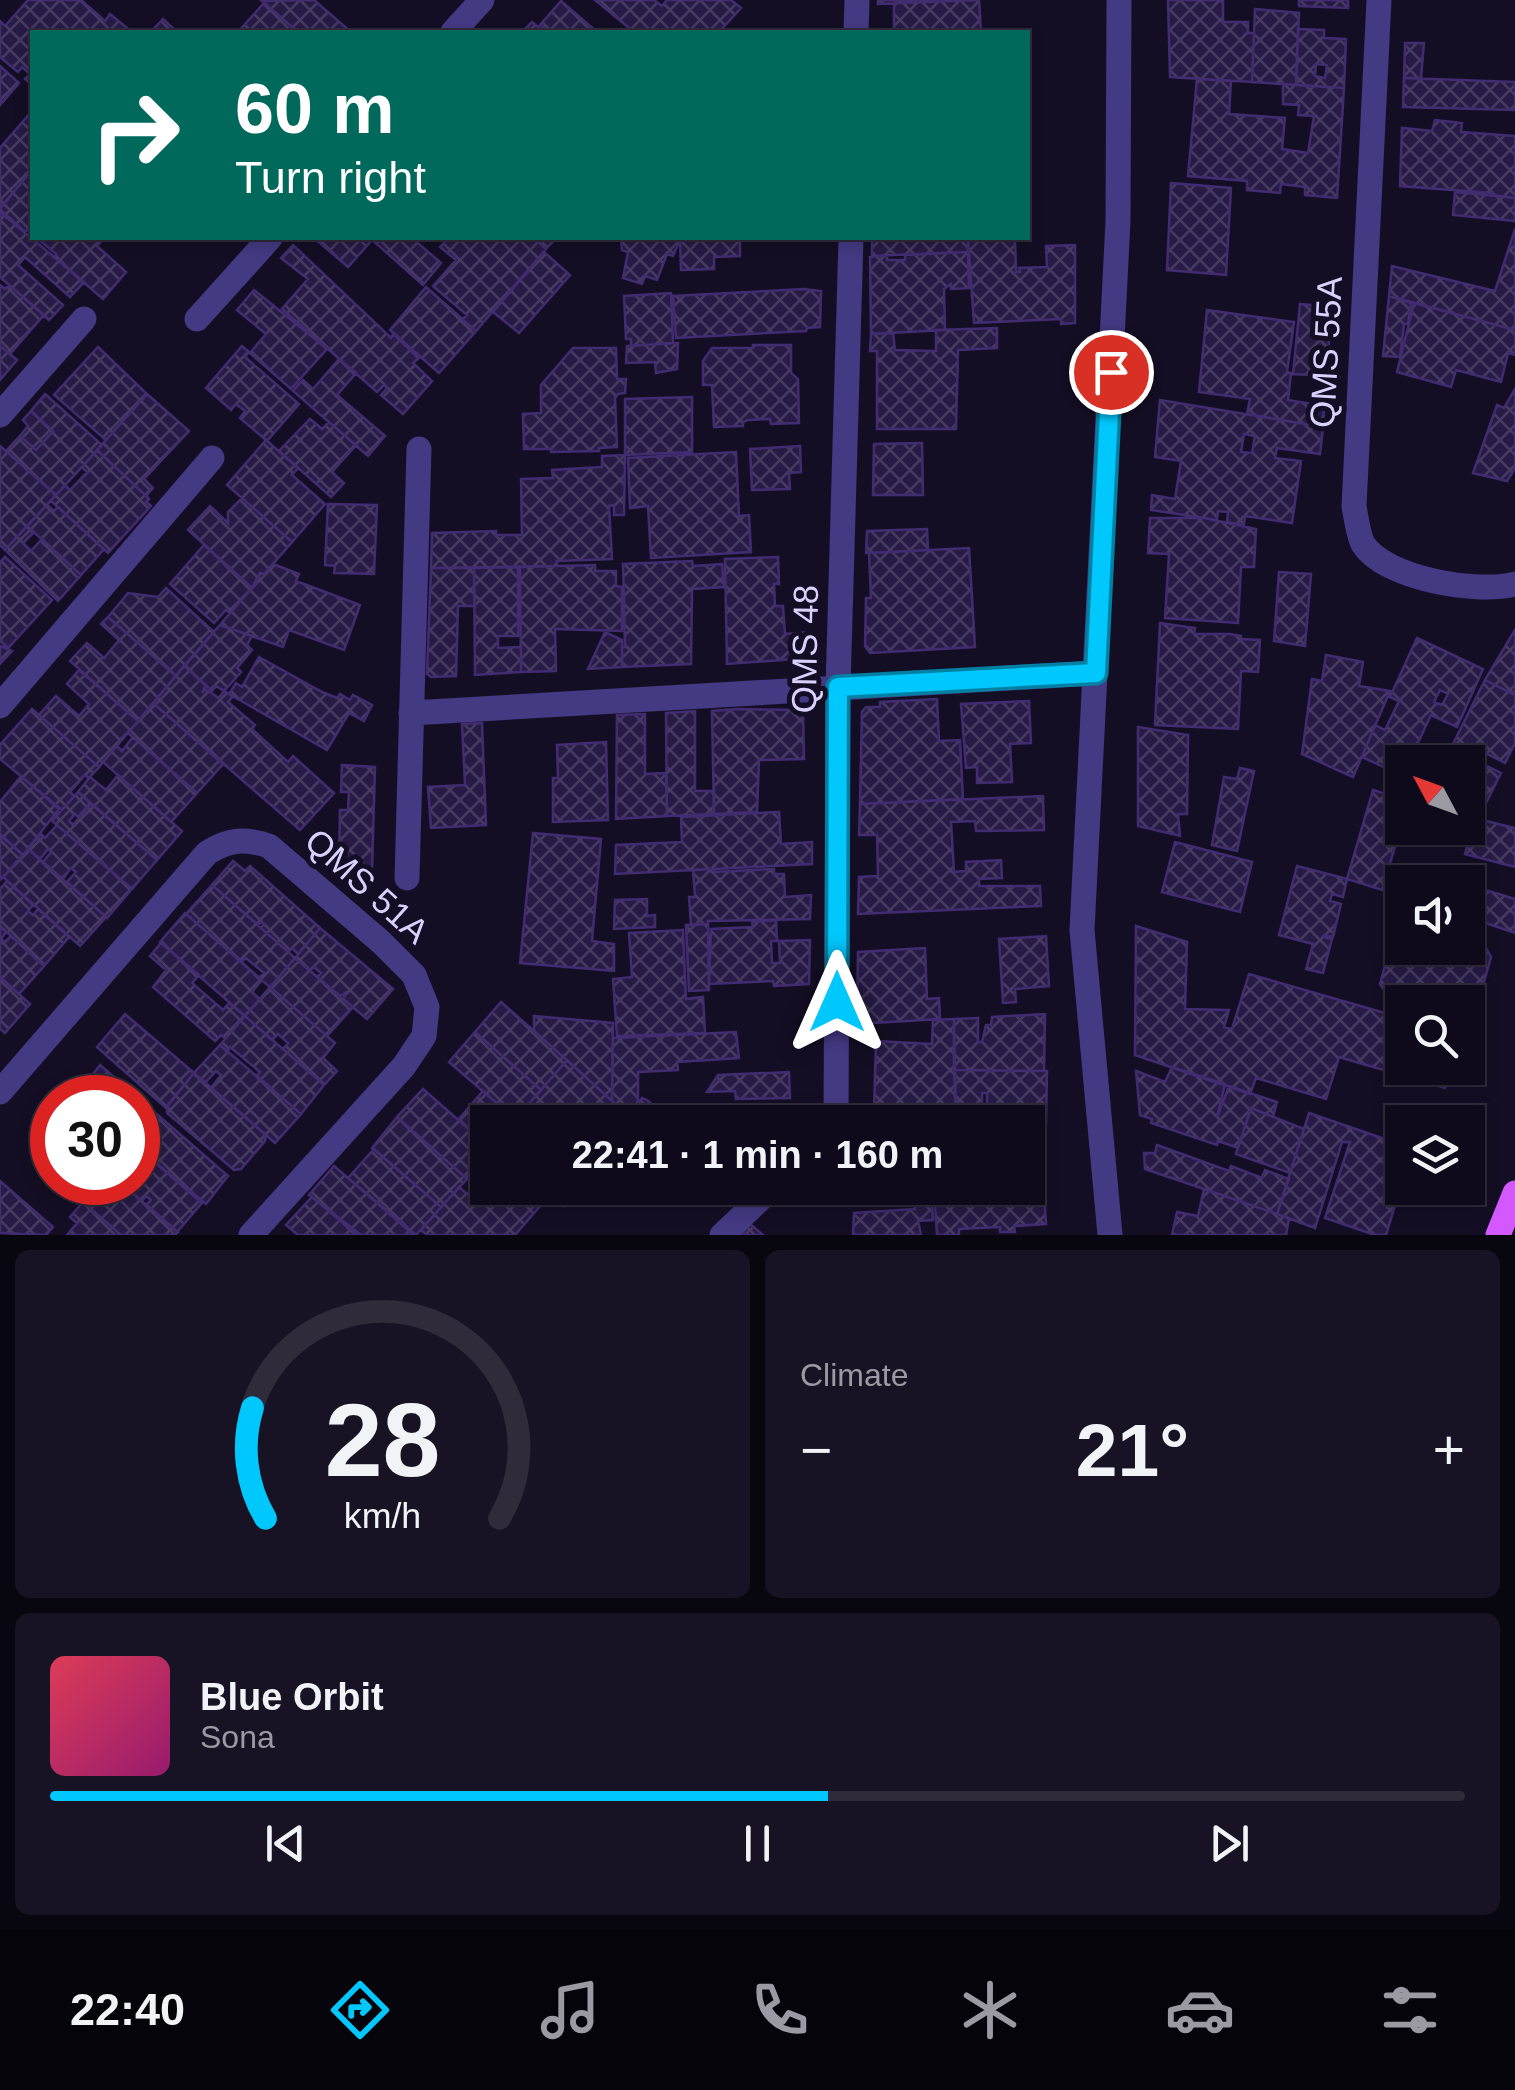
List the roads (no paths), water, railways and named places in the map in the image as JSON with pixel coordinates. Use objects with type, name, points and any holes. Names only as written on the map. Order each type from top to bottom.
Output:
[{"type":"main road","points":[[1498,1235],[1515,1193]]},
{"type":"street","points":[[456,30],[482,0]]},
{"type":"street","points":[[856,30],[857,0]]},
{"type":"street","points":[[1110,1235],[1082,930],[1118,221],[1119,0]]},
{"type":"street","name":"QMS 55A","points":[[1379,0],[1354,506],[1364,544],[1400,573],[1449,584],[1503,588],[1515,584]]},
{"type":"street","points":[[197,319],[268,240]]},
{"type":"street","name":"QMS 48","points":[[836,1105],[838,687],[851,240]]},
{"type":"street","points":[[0,416],[84,319]]},
{"type":"street","points":[[407,878],[419,450]]},
{"type":"street","points":[[0,706],[212,458]]},
{"type":"street","points":[[411,714],[1096,673]]},
{"type":"street","name":"QMS 51A","points":[[0,1092],[207,853],[230,841],[249,840],[269,846],[414,975],[427,1008],[424,1036],[404,1066],[251,1235]]},
{"type":"street","points":[[722,1235],[753,1205]]}]
